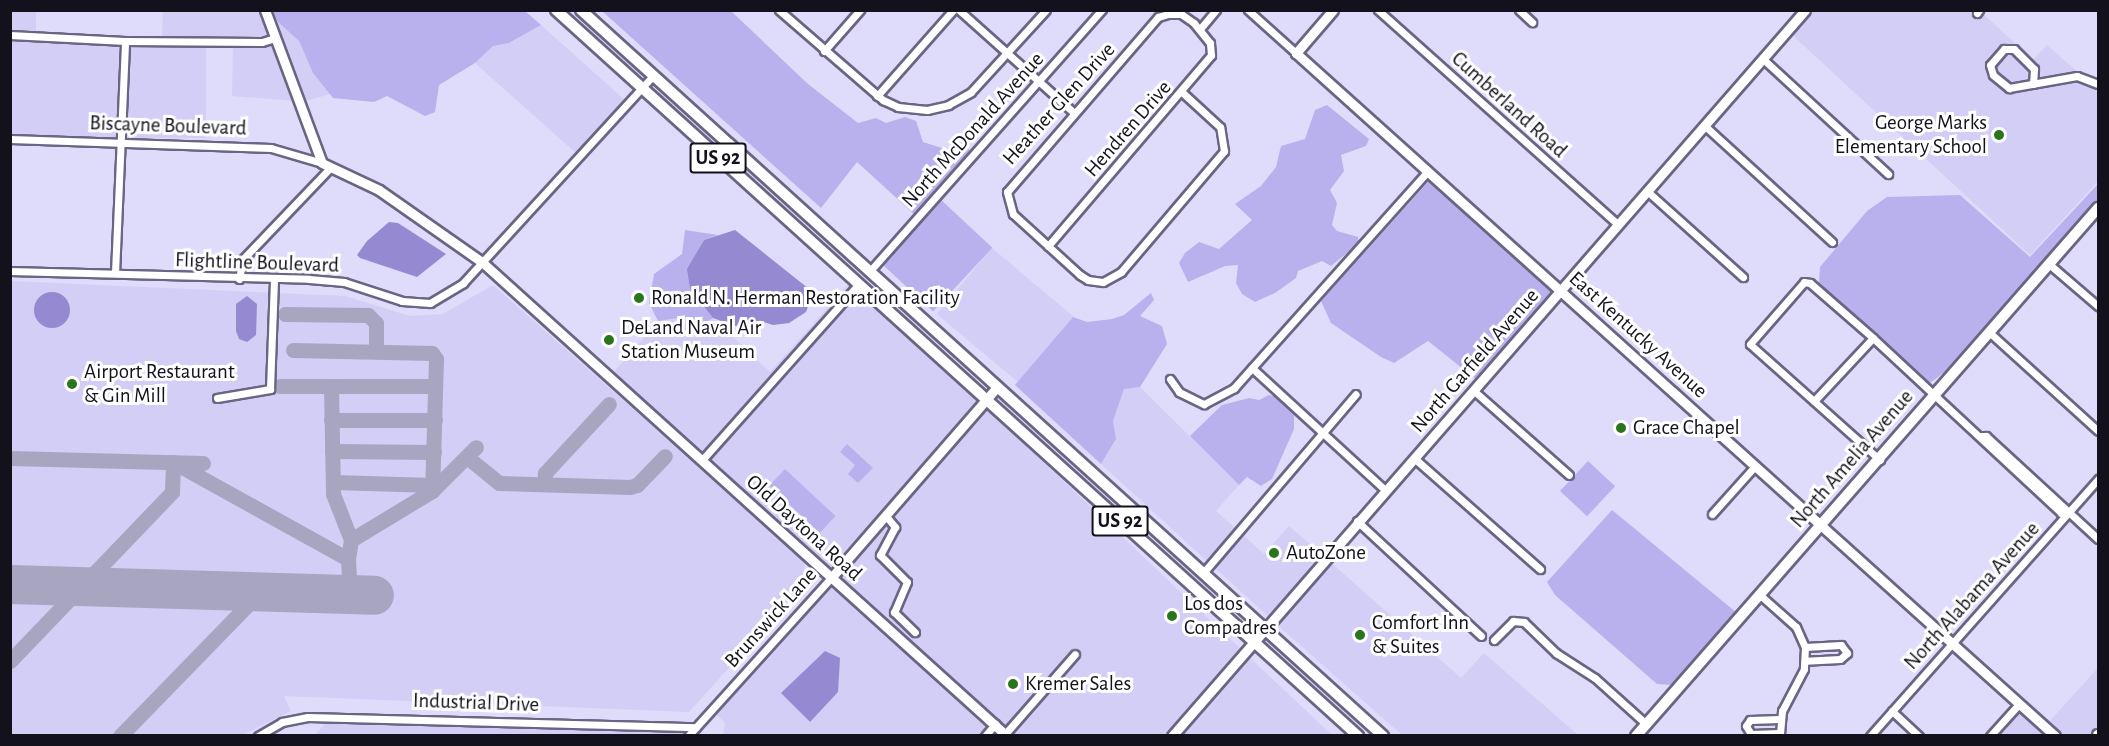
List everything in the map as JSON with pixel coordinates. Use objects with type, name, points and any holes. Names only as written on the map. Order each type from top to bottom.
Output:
[{"type":"main road","name":"US 92","points":[[555,10],[1358,735]]},
{"type":"main road","name":"US 92","points":[[581,10],[1383,735]]},
{"type":"main road","name":"North Amelia Avenue","points":[[1642,731],[2098,208]]},
{"type":"main road","points":[[840,267],[855,273],[869,272]]},
{"type":"main road","points":[[859,284],[872,282],[888,288]]},
{"type":"street","points":[[239,279],[243,259],[326,165],[265,10]]},
{"type":"street","points":[[779,10],[877,96],[905,108],[927,110],[948,105],[971,92],[1046,10]]},
{"type":"street","points":[[824,51],[860,10]]},
{"type":"street","points":[[877,96],[953,10]]},
{"type":"street","points":[[958,10],[1074,113]]},
{"type":"street","name":"North McDonald Avenue","points":[[869,272],[1102,10]]},
{"type":"street","points":[[1200,29],[1216,10]]},
{"type":"street","name":"East Kentucky Avenue","points":[[1248,10],[2055,735]]},
{"type":"street","points":[[1296,53],[1333,10]]},
{"type":"street","name":"Cumberland Road","points":[[1378,10],[1617,224]]},
{"type":"street","points":[[1519,10],[1532,22]]},
{"type":"street","name":"North Garfield Avenue","points":[[1172,735],[1805,10]]},
{"type":"street","name":"Heather Glen Drive","points":[[1182,92],[1220,127],[1224,151],[1121,272],[1103,282],[1080,275],[1013,214],[1007,192],[1158,17],[1181,14],[1200,29]]},
{"type":"street","name":"Hendren Drive","points":[[1048,246],[1182,92],[1211,55],[1210,43],[1200,29]]},
{"type":"street","points":[[10,35],[125,41],[262,42],[275,38]]},
{"type":"street","points":[[115,273],[125,41]]},
{"type":"street","points":[[2050,81],[2036,73],[2010,47],[2004,49],[1990,65],[1993,75],[2009,88],[2033,84],[2050,81],[2077,76],[2098,84]]},
{"type":"street","points":[[1763,59],[1888,174]]},
{"type":"street","points":[[2033,84],[2036,73]]},
{"type":"street","name":"Flightline Boulevard","points":[[10,272],[115,273],[344,282],[402,302],[430,303],[455,291],[653,76]]},
{"type":"street","points":[[1705,126],[1832,242]]},
{"type":"street","name":"Biscayne Boulevard","points":[[10,139],[272,148],[326,165],[379,190],[482,262],[577,347]]},
{"type":"street","points":[[1170,379],[1179,392],[1203,404],[1234,388],[1428,171]]},
{"type":"street","points":[[1647,191],[1743,277]]},
{"type":"street","points":[[2049,264],[2098,306]]},
{"type":"street","points":[[217,398],[270,389],[274,280]]},
{"type":"street","points":[[1880,460],[1750,344],[1804,282],[1810,283],[1873,338],[2061,513],[2068,513],[2098,540]]},
{"type":"street","points":[[702,460],[859,284]]},
{"type":"street","points":[[1989,332],[2098,431]]},
{"type":"street","points":[[1814,401],[1873,338]]},
{"type":"street","name":"Old Daytona Road","points":[[577,347],[1006,735]]},
{"type":"street","points":[[1252,368],[1385,490]]},
{"type":"street","name":"Brunswick Lane","points":[[688,735],[831,578],[997,387]]},
{"type":"street","points":[[1473,390],[1569,475]]},
{"type":"street","points":[[1203,573],[1356,394]]},
{"type":"street","points":[[1414,458],[1540,569]]},
{"type":"street","points":[[1712,514],[1755,466]]},
{"type":"street","name":"North Alabama Avenue","points":[[1870,735],[2098,479]]},
{"type":"street","points":[[885,515],[895,527],[880,555],[907,582],[894,612],[915,632]]},
{"type":"street","points":[[1358,521],[1481,636]]},
{"type":"street","points":[[1760,595],[1796,627],[1805,647],[1806,661],[1801,679],[1780,719],[1780,734],[1751,734],[1746,726],[1750,720],[1780,719]]},
{"type":"street","points":[[1494,640],[1513,621],[1524,622],[1556,653],[1595,678],[1642,731]]},
{"type":"street","points":[[1805,647],[1841,645],[1847,653],[1840,659],[1806,661]]},
{"type":"street","points":[[1006,735],[1075,654]]},
{"type":"street","points":[[1990,735],[2019,704]]},
{"type":"street","points":[[1892,711],[1919,735]]},
{"type":"street","name":"Industrial Drive","points":[[258,735],[295,718],[318,716],[696,726]]},
{"type":"street","points":[[985,735],[995,724]]},
{"type":"shaded area","points":[[163,10],[261,11],[271,36],[162,38]]},
{"type":"shaded area","points":[[11,11],[36,11],[36,32],[11,32]]},
{"type":"shaded area","points":[[268,11],[273,11],[277,21],[299,41],[313,73],[330,94],[303,102]]},
{"type":"shaded area","points":[[273,11],[525,11],[541,25],[509,43],[493,46],[475,63],[439,85],[435,112],[425,116],[387,96],[374,102],[333,98],[313,73],[299,41],[277,21]]},
{"type":"shaded area","points":[[602,11],[731,11],[808,84],[858,123],[876,118],[886,123],[905,117],[916,121],[923,142],[945,149],[965,145],[971,152],[915,215],[857,162],[821,208]]},
{"type":"shaded area","name":"George Marks Elementary School","points":[[1809,11],[1980,11],[2033,60],[2047,45],[2098,90],[2098,181],[2030,255],[1789,32]]},
{"type":"shaded area","points":[[541,25],[626,101],[577,154],[475,63],[493,46],[510,43]]},
{"type":"shaded area","points":[[11,39],[122,45],[117,142],[10,136]]},
{"type":"shaded area","points":[[273,42],[296,101],[232,96],[233,45]]},
{"type":"shaded area","points":[[128,45],[206,45],[206,138],[128,138]]},
{"type":"shaded area","points":[[1327,105],[1369,139],[1366,146],[1341,155],[1344,171],[1330,190],[1337,203],[1332,225],[1337,231],[1358,237],[1359,243],[1331,266],[1322,261],[1298,271],[1296,278],[1275,293],[1255,302],[1242,294],[1236,283],[1238,265],[1225,266],[1188,282],[1179,263],[1185,253],[1199,242],[1219,249],[1252,220],[1235,204],[1261,186],[1276,167],[1281,146],[1305,139],[1315,110]]},
{"type":"shaded area","points":[[1430,180],[1556,292],[1477,380],[1428,341],[1394,363],[1381,357],[1331,323],[1321,301]]},
{"type":"shaded area","points":[[2098,184],[2098,204],[1961,360],[1927,385],[1819,283],[1820,267],[1867,211],[1887,197],[1960,195],[2030,257]]},
{"type":"shaded area","points":[[939,198],[992,248],[933,311],[880,262]]},
{"type":"shaded area","points":[[389,222],[398,223],[446,254],[417,277],[360,258],[357,255],[367,241]]},
{"type":"shaded area","points":[[685,230],[718,235],[704,240],[688,269],[690,289],[713,318],[703,324],[684,317],[658,321],[649,303],[654,274],[682,254]]},
{"type":"shaded area","points":[[735,230],[809,289],[811,298],[806,312],[789,323],[773,325],[760,321],[735,326],[713,318],[690,289],[687,269],[704,240]]},
{"type":"shaded area","points":[[992,248],[1073,316],[1018,382],[937,314]]},
{"type":"shaded area","points":[[11,281],[345,296],[410,316],[443,314],[493,285],[805,561],[802,587],[689,712],[284,696],[291,711],[242,735],[11,736]]},
{"type":"shaded area","points":[[849,284],[852,287],[702,455],[612,374],[658,321],[671,317],[703,324],[713,318],[770,372]]},
{"type":"shaded area","points":[[857,291],[980,401],[829,569],[706,458]]},
{"type":"shaded area","points":[[52,292],[65,297],[70,310],[65,323],[52,328],[39,323],[34,310],[39,297]]},
{"type":"shaded area","points":[[1151,293],[1154,300],[1140,316],[1162,326],[1167,344],[1140,387],[1124,389],[1113,421],[1116,439],[1101,464],[1015,385],[1073,317],[1087,322],[1112,319],[1124,315]]},
{"type":"shaded area","points":[[247,296],[257,304],[256,335],[247,342],[239,339],[236,331],[236,304]]},
{"type":"shaded area","points":[[1140,387],[1239,485],[1216,511],[1236,529],[1208,562],[1101,464],[1116,439],[1113,420],[1124,389]]},
{"type":"shaded area","points":[[1269,395],[1277,397],[1294,415],[1294,429],[1272,479],[1261,486],[1247,477],[1239,485],[1190,436],[1222,405],[1249,398],[1259,400]]},
{"type":"shaded area","points":[[984,406],[1243,651],[1168,735],[1012,735],[1010,733],[1079,654],[1074,650],[1005,729],[835,577],[885,520],[891,527],[877,549],[877,556],[904,584],[891,612],[914,636],[919,632],[897,610],[910,582],[883,554],[897,526],[889,515]]},
{"type":"shaded area","points":[[847,444],[873,468],[858,483],[848,474],[855,465],[840,452]]},
{"type":"shaded area","points":[[1588,461],[1615,486],[1587,516],[1560,491]]},
{"type":"shaded area","points":[[785,469],[835,516],[820,533],[769,486]]},
{"type":"shaded area","points":[[1612,510],[1737,613],[1673,685],[1657,684],[1555,595],[1547,582]]},
{"type":"shaded area","points":[[1289,526],[1324,556],[1271,619],[1213,566],[1241,533],[1264,554]]},
{"type":"shaded area","points":[[1328,560],[1461,678],[1484,653],[1578,735],[1402,735],[1275,623]]},
{"type":"shaded area","points":[[833,584],[991,725],[981,736],[723,736],[725,723],[717,715]],"holes":[[[825,651],[838,691],[809,722],[782,693]]]},
{"type":"shaded area","points":[[825,651],[840,658],[838,692],[810,722],[781,693]]},
{"type":"shaded area","points":[[1247,655],[1332,735],[1176,736]]},
{"type":"shaded area","points":[[2098,668],[2098,730],[2094,735],[2060,735],[2047,724]]},
{"type":"shaded area","points":[[2019,708],[2050,736],[1994,736]]},
{"type":"shaded area","points":[[329,719],[689,729],[684,736],[314,736]]},
{"type":"taxiway","points":[[285,314],[368,315],[376,323],[376,351]]},
{"type":"taxiway","points":[[293,350],[432,353],[436,359],[432,491]]},
{"type":"taxiway","points":[[280,386],[435,386]]},
{"type":"taxiway","points":[[331,387],[333,494],[351,540]]},
{"type":"taxiway","points":[[544,484],[545,473],[609,404]]},
{"type":"taxiway","points":[[331,420],[435,420]]},
{"type":"taxiway","points":[[348,559],[351,540],[432,491],[476,447]]},
{"type":"taxiway","points":[[332,451],[434,452]]},
{"type":"taxiway","points":[[467,457],[499,483],[630,487],[637,485],[665,456]]},
{"type":"taxiway","points":[[10,458],[203,463]]},
{"type":"taxiway","points":[[10,661],[172,492],[173,462],[348,559],[350,594]]},
{"type":"taxiway","points":[[333,482],[433,485]]},
{"type":"taxiway","points":[[120,736],[260,592]]},
{"type":"runway","points":[[10,584],[374,595]]},
{"type":"place","name":"George Marks Elementary School","points":[[1999,135]]},
{"type":"place","name":"Ronald N. Herman Restoration Facility","points":[[639,298]]},
{"type":"place","name":"DeLand Naval Air Station Museum","points":[[609,340]]},
{"type":"place","name":"Airport Restaurant & Gin Mill","points":[[72,384]]},
{"type":"place","name":"Grace Chapel","points":[[1621,428]]},
{"type":"place","name":"AutoZone","points":[[1274,553]]},
{"type":"place","name":"Los dos Compadres","points":[[1172,616]]},
{"type":"place","name":"Comfort Inn & Suites","points":[[1360,635]]},
{"type":"place","name":"Kremer Sales","points":[[1013,684]]}]
